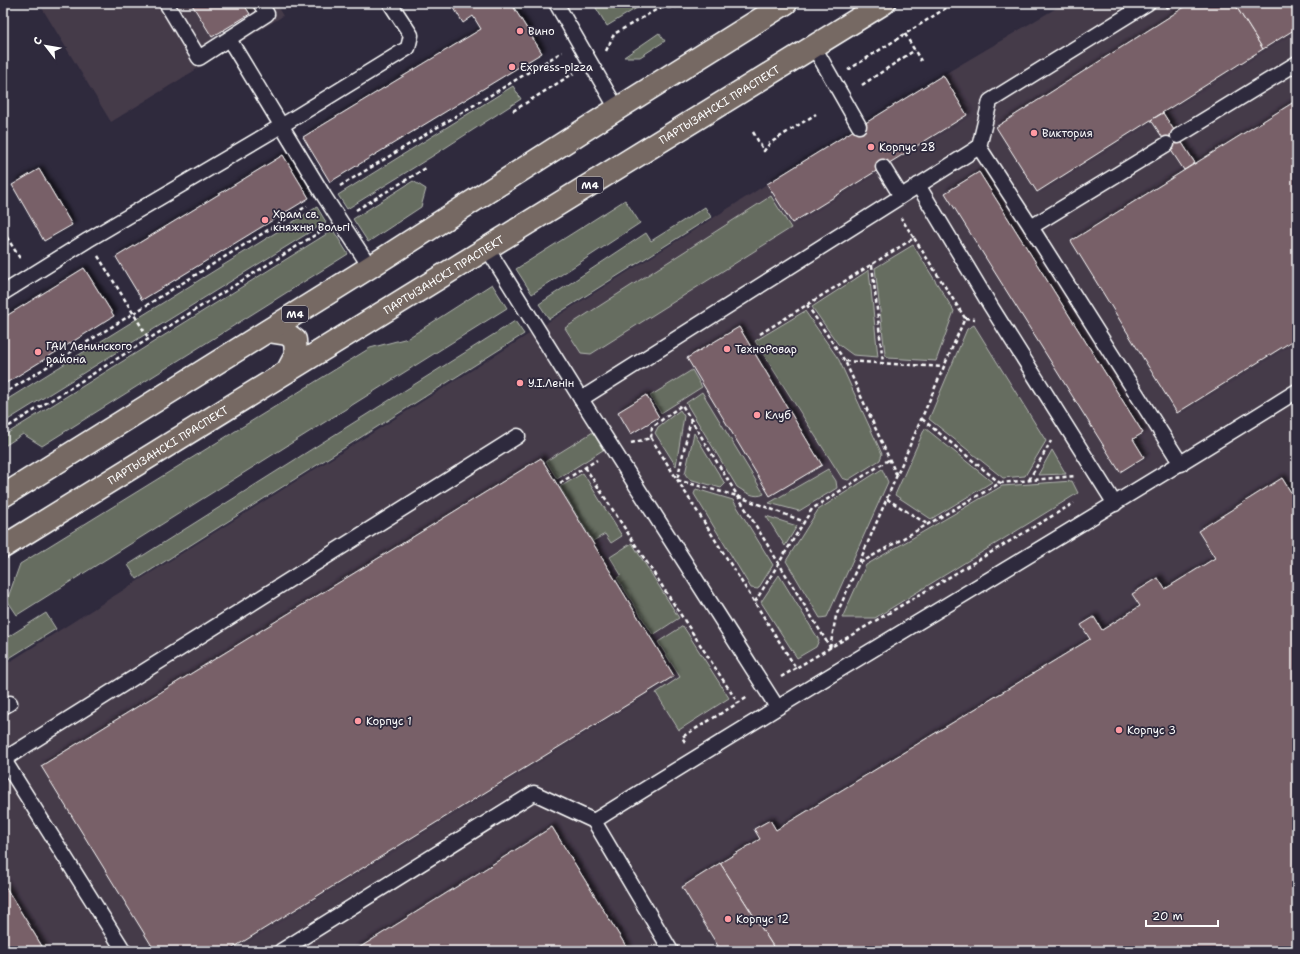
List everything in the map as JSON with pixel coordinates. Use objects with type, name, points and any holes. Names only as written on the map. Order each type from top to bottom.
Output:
[{"type":"main road","name":"М4","points":[[3,496],[370,267],[786,3]]},
{"type":"main road","name":"ПАРТЫЗАНСКІ ПРАСПЕКТ","points":[[3,547],[884,3]]},
{"type":"main road","points":[[268,331],[287,334],[295,340],[296,355],[288,370]]},
{"type":"lane","points":[[166,3],[199,58],[266,14],[260,3]]},
{"type":"lane","points":[[3,293],[88,240],[281,126],[408,48],[411,35],[390,3]]},
{"type":"lane","points":[[556,3],[617,109]]},
{"type":"lane","points":[[581,398],[979,147],[990,101],[1148,3]]},
{"type":"lane","points":[[229,39],[324,196],[370,267]]},
{"type":"lane","points":[[814,47],[859,126]]},
{"type":"lane","points":[[1031,227],[1297,63]]},
{"type":"lane","points":[[979,147],[1181,464]]},
{"type":"lane","points":[[883,167],[901,196]]},
{"type":"lane","points":[[918,186],[990,305],[1115,504]]},
{"type":"lane","points":[[487,248],[777,707]]},
{"type":"lane","points":[[594,821],[777,707],[1181,464],[1297,391]]},
{"type":"lane","points":[[124,951],[3,760],[518,436]]},
{"type":"lane","points":[[281,951],[534,793],[594,821],[670,951]]},
{"type":"path","points":[[513,111],[605,54],[614,34],[668,3]]},
{"type":"path","points":[[660,8],[691,6],[695,3]]},
{"type":"path","points":[[832,80],[954,3]]},
{"type":"path","points":[[905,34],[921,61]]},
{"type":"path","points":[[862,85],[915,50]]},
{"type":"path","points":[[3,394],[563,51],[590,62]]},
{"type":"path","points":[[753,132],[764,151],[770,143],[816,114]]},
{"type":"path","points":[[3,430],[426,168]]},
{"type":"path","points":[[901,218],[964,318],[977,320]]},
{"type":"path","points":[[3,232],[18,255]]},
{"type":"path","points":[[760,334],[914,238]]},
{"type":"path","points":[[88,240],[149,339]]},
{"type":"path","points":[[872,265],[883,363]]},
{"type":"path","points":[[807,304],[845,360],[897,476]]},
{"type":"path","points":[[830,648],[836,616],[922,419],[964,318]]},
{"type":"path","points":[[845,360],[944,367]]},
{"type":"path","points":[[796,668],[651,438],[652,427],[682,405],[830,648]]},
{"type":"path","points":[[677,480],[690,419]]},
{"type":"path","points":[[922,419],[1000,483]]},
{"type":"path","points":[[560,483],[613,449],[651,438]]},
{"type":"path","points":[[1029,480],[1052,439],[1056,446]]},
{"type":"path","points":[[755,602],[812,509],[890,459]]},
{"type":"path","points":[[585,467],[738,703]]},
{"type":"path","points":[[859,563],[1000,483],[1076,476],[1072,470]]},
{"type":"path","points":[[677,480],[737,496],[805,522]]},
{"type":"path","points":[[887,499],[928,524]]},
{"type":"path","points":[[682,738],[764,687],[1081,499]]},
{"type":"shaded area","points":[[39,3],[275,3],[283,16],[111,122]]},
{"type":"shaded area","points":[[1065,3],[1297,3],[1297,951],[3,951],[3,666],[767,184],[943,75]]},
{"type":"green space","points":[[593,3],[645,3],[607,26]]},
{"type":"green space","points":[[659,33],[665,41],[640,57],[624,57]]},
{"type":"green space","points":[[513,86],[521,99],[347,209],[338,195]]},
{"type":"green space","points":[[413,181],[426,189],[421,207],[368,242],[353,219]]},
{"type":"green space","points":[[771,196],[791,228],[591,354],[581,353],[565,328]]},
{"type":"green space","points":[[625,200],[640,223],[532,294],[516,269]]},
{"type":"green space","points":[[317,207],[326,222],[3,423],[3,402]]},
{"type":"green space","points":[[705,207],[711,217],[549,319],[539,304],[646,233],[651,241]]},
{"type":"green space","points":[[333,230],[348,254],[42,446],[23,434],[3,447],[3,436]]},
{"type":"green space","points":[[913,245],[954,311],[936,361],[888,358],[885,354],[875,268]]},
{"type":"green space","points":[[869,270],[878,357],[853,355],[838,344],[812,307]]},
{"type":"green space","points":[[492,284],[507,308],[17,615],[7,600],[20,564],[370,348],[408,338]]},
{"type":"green space","points":[[805,311],[839,360],[882,454],[880,460],[848,480],[842,478],[755,341]]},
{"type":"green space","points":[[515,321],[524,334],[137,579],[128,565]]},
{"type":"green space","points":[[974,325],[1046,441],[1025,476],[1003,478],[929,419],[967,329]]},
{"type":"green space","points":[[692,370],[702,387],[661,413],[650,396]]},
{"type":"green space","points":[[702,392],[764,494],[757,496],[747,493],[737,487],[686,403]]},
{"type":"green space","points":[[680,410],[684,416],[676,466],[655,433],[658,427]]},
{"type":"green space","points":[[925,428],[992,482],[931,519],[895,495]]},
{"type":"green space","points":[[593,432],[603,450],[557,479],[546,461]]},
{"type":"green space","points":[[694,433],[725,484],[721,488],[689,479],[685,474]]},
{"type":"green space","points":[[1052,450],[1066,474],[1038,475]]},
{"type":"green space","points":[[828,469],[836,481],[837,488],[799,511],[769,503]]},
{"type":"green space","points":[[882,469],[888,482],[827,617],[820,618],[786,561],[818,510]]},
{"type":"green space","points":[[583,473],[622,536],[611,543],[605,534],[593,541],[560,487]]},
{"type":"green space","points":[[1072,481],[1078,493],[875,618],[842,618],[866,565],[1002,486]]},
{"type":"green space","points":[[696,489],[733,500],[773,565],[758,589],[751,588],[694,494]]},
{"type":"green space","points":[[766,516],[797,526],[785,546]]},
{"type":"green space","points":[[632,543],[679,618],[653,635],[617,578],[621,575],[610,557]]},
{"type":"green space","points":[[779,575],[819,640],[816,647],[797,658],[761,602]]},
{"type":"green space","points":[[46,613],[56,629],[3,662],[3,640]]},
{"type":"green space","points":[[683,626],[729,698],[679,730],[656,693],[680,677],[658,642]]},
{"type":"building","points":[[191,3],[243,3],[250,14],[212,37]]},
{"type":"building","points":[[451,3],[511,3],[542,53],[330,182],[303,137],[481,29],[473,16],[463,23]]},
{"type":"building","points":[[1191,3],[1234,3],[1263,49],[1037,192],[996,127]]},
{"type":"building","points":[[1234,3],[1296,3],[1297,28],[1263,49]]},
{"type":"building","name":"Корпус 28","points":[[943,75],[967,115],[792,223],[767,184]]},
{"type":"building","points":[[1297,100],[1297,338],[1177,413],[1071,241]]},
{"type":"building","points":[[1163,113],[1195,163],[1184,170],[1151,120]]},
{"type":"building","points":[[283,155],[309,198],[142,300],[116,257]]},
{"type":"building","points":[[39,169],[72,225],[44,241],[12,185]]},
{"type":"building","points":[[979,172],[1143,433],[1133,439],[1144,457],[1120,472],[945,193]]},
{"type":"building","points":[[84,268],[114,316],[3,385],[3,318]]},
{"type":"building","name":"Клуб","points":[[739,327],[822,465],[770,496],[687,358]]},
{"type":"building","points":[[646,395],[659,417],[631,434],[618,412]]},
{"type":"building","name":"Корпус 1","points":[[541,458],[674,676],[228,951],[155,951],[41,766]]},
{"type":"building","name":"Корпус 3","points":[[1282,478],[1297,502],[1297,951],[776,951],[720,863],[760,839],[754,829],[770,820],[776,830],[1090,639],[1081,625],[1094,617],[1102,630],[1140,606],[1132,594],[1158,578],[1165,589],[1215,558],[1198,531]]},
{"type":"building","points":[[552,827],[629,951],[354,951]]},
{"type":"building","name":"Корпус 12","points":[[720,863],[776,951],[721,951],[682,887]]},
{"type":"building","points":[[3,883],[45,951],[3,951]]},
{"type":"place","name":"Вино","points":[[520,31]]},
{"type":"place","name":"Express-pizza","points":[[512,67]]},
{"type":"place","name":"Виктория","points":[[1034,133]]},
{"type":"place","name":"Корпус 28","points":[[871,147]]},
{"type":"place","name":"Храм св. княжны Вольгі","points":[[265,220]]},
{"type":"place","name":"ТехноРовар","points":[[727,349]]},
{"type":"place","name":"ГАИ Ленинского района","points":[[38,352]]},
{"type":"place","name":"У.І.Ленін","points":[[520,383]]},
{"type":"place","name":"Клуб","points":[[757,415]]},
{"type":"place","name":"Корпус 1","points":[[358,721]]},
{"type":"place","name":"Корпус 3","points":[[1119,730]]},
{"type":"place","name":"Корпус 12","points":[[728,919]]}]
